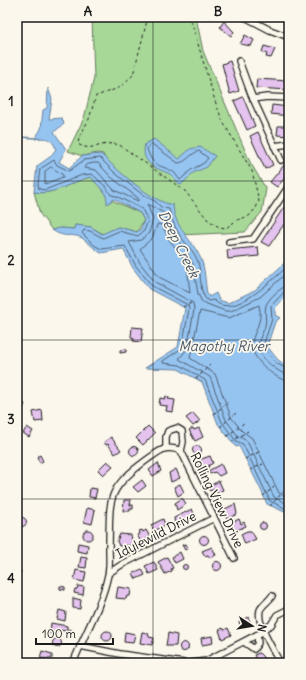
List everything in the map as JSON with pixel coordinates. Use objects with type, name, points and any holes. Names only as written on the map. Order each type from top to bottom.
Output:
[{"type":"street","points":[[245,17],[270,30],[289,37]]},
{"type":"street","points":[[239,61],[253,100],[281,160]]},
{"type":"street","points":[[253,100],[267,97],[289,98]]},
{"type":"street","points":[[274,146],[289,144]]},
{"type":"street","points":[[229,242],[253,239],[289,186]]},
{"type":"street","points":[[73,663],[92,624],[109,573],[110,520],[113,494],[123,478],[158,451],[166,448],[166,437],[168,431],[177,428],[182,431],[181,451]]},
{"type":"street","name":"Rolling View Drive","points":[[166,448],[181,451],[234,558]]},
{"type":"street","name":"Idylewild Drive","points":[[109,573],[121,565],[214,518]]},
{"type":"street","points":[[272,596],[261,609],[260,613],[264,630],[280,663]]},
{"type":"street","points":[[191,663],[207,662],[257,635],[271,625],[277,615],[289,609]]},
{"type":"street","points":[[244,642],[254,649],[258,643],[257,635]]},
{"type":"street","points":[[80,646],[120,654],[184,663]]},
{"type":"path","points":[[148,17],[135,72],[119,88],[96,96],[90,119],[79,138],[78,144],[83,147],[93,147],[113,142],[121,146],[185,191],[208,220],[219,227],[226,228],[237,220],[249,216],[256,208],[259,201],[252,172],[223,122],[215,101],[190,17]]},
{"type":"path","points":[[183,307],[193,302]]},
{"type":"path","points":[[196,379],[210,365]]},
{"type":"path","points":[[289,383],[287,384],[289,387]]},
{"type":"path","points":[[214,414],[228,402]]},
{"type":"path","points":[[220,427],[236,413]]},
{"type":"path","points":[[227,436],[244,423]]},
{"type":"path","points":[[232,442],[248,431]]},
{"type":"path","points":[[245,459],[259,452]]},
{"type":"path","points":[[250,470],[263,464]]},
{"type":"path","points":[[264,496],[274,487]]},
{"type":"path","points":[[270,506],[283,492]]},
{"type":"green space","points":[[92,17],[196,17],[203,51],[250,162],[266,189],[262,212],[245,232],[179,235],[140,189],[106,161],[103,154],[98,153],[82,156],[68,151],[84,118],[94,78]]},
{"type":"green space","points":[[91,177],[103,190],[107,198],[140,213],[144,220],[137,232],[118,227],[103,234],[91,227],[75,225],[74,229],[60,228],[52,230],[40,214],[34,192],[49,192]]},
{"type":"water","name":"Magothy River","points":[[48,88],[52,99],[49,119],[62,118],[64,124],[54,132],[66,149],[59,162],[69,168],[82,156],[101,154],[145,192],[165,203],[173,205],[174,213],[180,226],[201,259],[209,297],[216,293],[219,300],[228,303],[255,290],[289,259],[289,286],[285,296],[275,308],[275,315],[280,318],[275,322],[267,346],[278,360],[289,367],[289,514],[267,504],[239,446],[236,447],[218,424],[202,382],[178,369],[145,368],[178,347],[185,308],[149,289],[133,268],[123,249],[101,253],[80,237],[56,233],[52,230],[60,228],[74,229],[75,225],[91,227],[102,234],[118,227],[137,232],[141,229],[144,220],[140,213],[114,199],[107,204],[104,192],[91,177],[49,192],[34,192],[37,166],[50,157],[56,149],[53,143],[48,139],[35,139],[41,129],[43,110],[47,108]]},
{"type":"water","points":[[154,139],[179,159],[190,149],[200,147],[215,156],[207,167],[193,173],[181,185],[172,175],[155,167],[147,161],[144,151],[145,144]]},
{"type":"building","points":[[224,21],[234,32],[231,36],[220,27]]},
{"type":"building","points":[[245,35],[254,40],[251,46],[240,44]]},
{"type":"building","points":[[264,46],[275,49],[271,58],[266,57],[267,54],[262,52]]},
{"type":"building","points":[[287,52],[289,53],[289,58],[285,57]]},
{"type":"building","points":[[230,61],[239,91],[230,94],[222,64]]},
{"type":"building","points":[[257,79],[289,81],[289,90],[256,88]]},
{"type":"building","points":[[243,97],[255,126],[247,130],[234,101]]},
{"type":"building","points":[[272,105],[289,107],[289,116],[271,114]]},
{"type":"building","points":[[278,126],[289,126],[289,136],[277,135]]},
{"type":"building","points":[[258,132],[273,165],[265,169],[250,136]]},
{"type":"building","points":[[289,159],[289,173],[277,187],[270,182]]},
{"type":"building","points":[[284,207],[289,210],[289,217],[269,246],[261,242]]},
{"type":"building","points":[[258,247],[259,256],[228,259],[227,250]]},
{"type":"building","points":[[132,327],[143,328],[141,342],[133,341],[134,338],[131,337]]},
{"type":"building","points":[[126,349],[126,352],[120,353],[120,350]]},
{"type":"building","points":[[166,396],[169,397],[168,399],[175,400],[173,412],[166,411],[167,406],[159,405],[160,398],[165,399]]},
{"type":"building","points":[[17,400],[25,404],[22,410],[17,408]]},
{"type":"building","points":[[42,410],[43,421],[35,422],[33,412]]},
{"type":"building","points":[[193,413],[200,421],[193,426],[186,418]]},
{"type":"building","points":[[148,426],[155,433],[143,445],[136,438]]},
{"type":"building","points":[[27,427],[33,431],[29,437],[23,433]]},
{"type":"building","points":[[193,428],[194,430],[199,428],[203,437],[195,441],[189,430]]},
{"type":"building","points":[[111,437],[121,450],[115,454],[108,444],[106,445],[104,442]]},
{"type":"building","points":[[197,445],[202,450],[197,455],[192,450]]},
{"type":"building","points":[[134,446],[139,451],[134,456],[129,451]]},
{"type":"building","points":[[40,455],[43,461],[40,463],[37,457]]},
{"type":"building","points":[[210,456],[213,463],[208,466],[209,467],[200,470],[196,461]]},
{"type":"building","points":[[107,461],[113,466],[103,475],[98,470]]},
{"type":"building","points":[[158,463],[161,471],[153,476],[149,470]]},
{"type":"building","points":[[221,464],[225,473],[219,476],[215,472],[210,474],[208,471]]},
{"type":"building","points":[[176,469],[180,478],[171,482],[169,473]]},
{"type":"building","points":[[142,480],[146,486],[138,492],[133,487]]},
{"type":"building","points":[[219,481],[223,490],[216,493],[215,489],[210,491],[207,487]]},
{"type":"building","points":[[180,484],[184,492],[178,496],[174,487]]},
{"type":"building","points":[[90,488],[97,489],[95,498],[89,497]]},
{"type":"building","points":[[183,499],[186,504],[177,510],[175,503]]},
{"type":"building","points":[[124,500],[131,500],[130,505],[133,505],[133,509],[130,509],[130,511],[123,511]]},
{"type":"building","points":[[235,504],[237,514],[227,519],[223,510]]},
{"type":"building","points":[[87,508],[95,510],[92,524],[84,522]]},
{"type":"building","points":[[192,509],[195,516],[178,526],[177,524],[175,525],[174,518]]},
{"type":"building","points":[[22,517],[27,522],[22,527],[17,522]]},
{"type":"building","points":[[163,519],[165,525],[154,531],[151,525]]},
{"type":"building","points":[[239,519],[241,524],[244,522],[246,526],[235,531],[231,523]]},
{"type":"building","points":[[263,522],[266,523],[266,529],[263,530],[260,529],[259,526],[260,523]]},
{"type":"building","points":[[86,530],[90,530],[92,531],[92,539],[86,540],[83,537],[83,533]]},
{"type":"building","points":[[142,530],[143,532],[146,530],[150,537],[141,542],[137,535],[140,534],[139,531]]},
{"type":"building","points":[[251,531],[256,539],[245,544],[241,534]]},
{"type":"building","points":[[120,534],[131,535],[133,545],[119,546],[117,541]]},
{"type":"building","points":[[202,536],[206,536],[208,540],[206,544],[202,544],[200,542],[200,538]]},
{"type":"building","points":[[78,543],[88,545],[87,553],[77,551]]},
{"type":"building","points":[[186,544],[188,548],[185,550],[182,545]]},
{"type":"building","points":[[212,547],[216,555],[210,558],[208,555],[205,556],[202,551]]},
{"type":"building","points":[[180,552],[183,559],[175,563],[172,557]]},
{"type":"building","points":[[81,557],[87,558],[86,568],[79,567]]},
{"type":"building","points":[[167,557],[173,568],[171,569],[172,571],[165,574],[158,562]]},
{"type":"building","points":[[217,561],[222,566],[217,571],[212,566]]},
{"type":"building","points":[[154,562],[158,570],[149,574],[145,566]]},
{"type":"building","points":[[183,565],[187,565],[187,569],[183,569]]},
{"type":"building","points":[[142,569],[145,575],[136,579],[133,573]]},
{"type":"building","points":[[17,570],[21,571],[17,584]]},
{"type":"building","points":[[76,570],[86,572],[84,582],[74,580]]},
{"type":"building","points":[[60,586],[65,587],[65,590],[60,589]]},
{"type":"building","points":[[78,586],[84,587],[83,595],[74,593]]},
{"type":"building","points":[[118,587],[131,589],[130,596],[127,596],[126,599],[116,598]]},
{"type":"building","points":[[73,598],[81,600],[80,609],[73,608]]},
{"type":"building","points":[[59,610],[66,612],[65,621],[57,619]]},
{"type":"building","points":[[248,617],[251,624],[242,629],[239,622]]},
{"type":"building","points":[[51,623],[67,626],[67,630],[70,629],[75,633],[72,636],[66,634],[66,631],[59,630],[50,634]]},
{"type":"building","points":[[223,628],[224,630],[228,628],[231,635],[222,639],[219,630]]},
{"type":"building","points":[[105,631],[109,631],[112,636],[109,641],[105,641],[102,638],[102,634]]},
{"type":"building","points":[[125,632],[135,634],[133,643],[124,642]]},
{"type":"building","points":[[142,632],[148,633],[149,637],[154,638],[152,645],[140,643]]},
{"type":"building","points":[[168,633],[177,635],[176,646],[166,646]]},
{"type":"building","points":[[212,636],[213,643],[202,645],[201,638]]},
{"type":"building","points":[[57,638],[62,643],[57,648],[52,643]]},
{"type":"building","points":[[182,643],[186,643],[188,647],[186,651],[182,651],[180,649],[180,645]]},
{"type":"building","points":[[42,651],[52,654],[52,659],[40,658]]},
{"type":"building","points":[[259,653],[263,657],[265,663],[257,661],[254,655]]},
{"type":"waterway","name":"Deep Creek","points":[[17,137],[37,138]]}]
